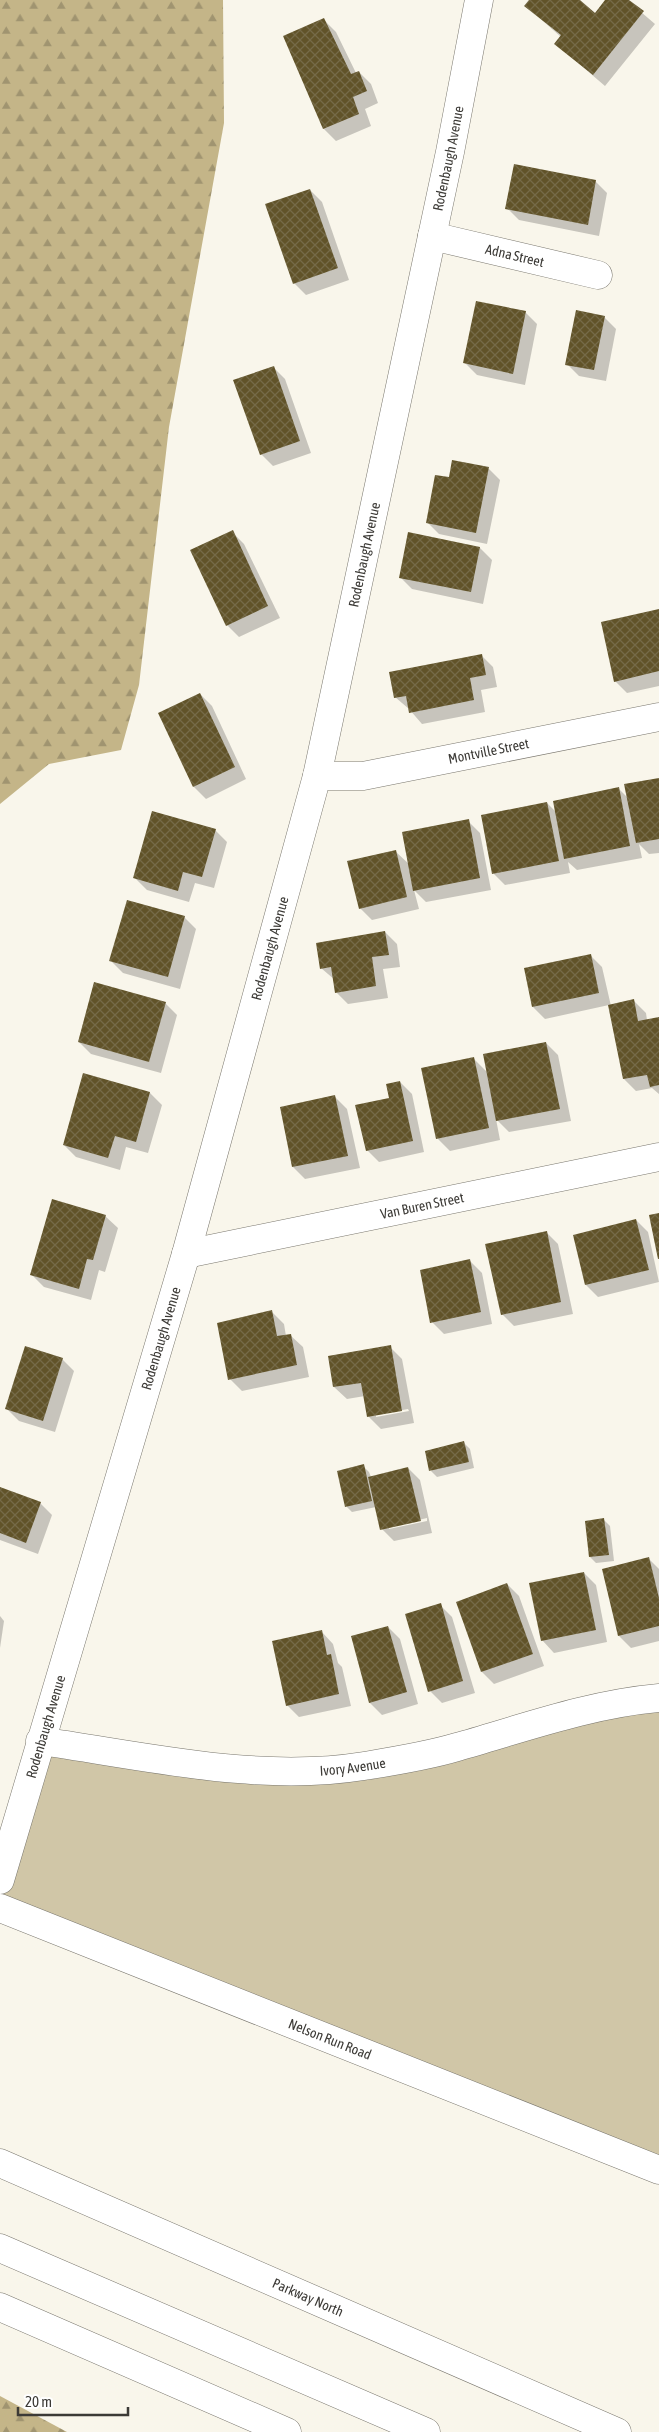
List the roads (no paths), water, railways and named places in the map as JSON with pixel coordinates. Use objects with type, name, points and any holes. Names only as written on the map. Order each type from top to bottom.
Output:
[{"type":"main road","name":"Rodenbaugh Avenue","points":[[0,1880],[186,1254],[318,776],[432,236],[479,0]]},
{"type":"main road","name":"Adna Street","points":[[432,236],[598,275]]},
{"type":"main road","name":"Montville Street","points":[[318,776],[363,776],[659,717]]},
{"type":"main road","name":"Van Buren Street","points":[[186,1254],[659,1157]]},
{"type":"main road","name":"Ivory Avenue","points":[[40,1741],[231,1768],[274,1772],[316,1771],[362,1766],[454,1748],[591,1708],[630,1700],[659,1698]]},
{"type":"main road","name":"Nelson Run Road","points":[[0,1908],[659,2170]]},
{"type":"main road","name":"Parkway North","points":[[0,2163],[617,2432]]},
{"type":"main road","points":[[0,2248],[426,2432]]},
{"type":"main road","points":[[0,2307],[287,2432]]}]
